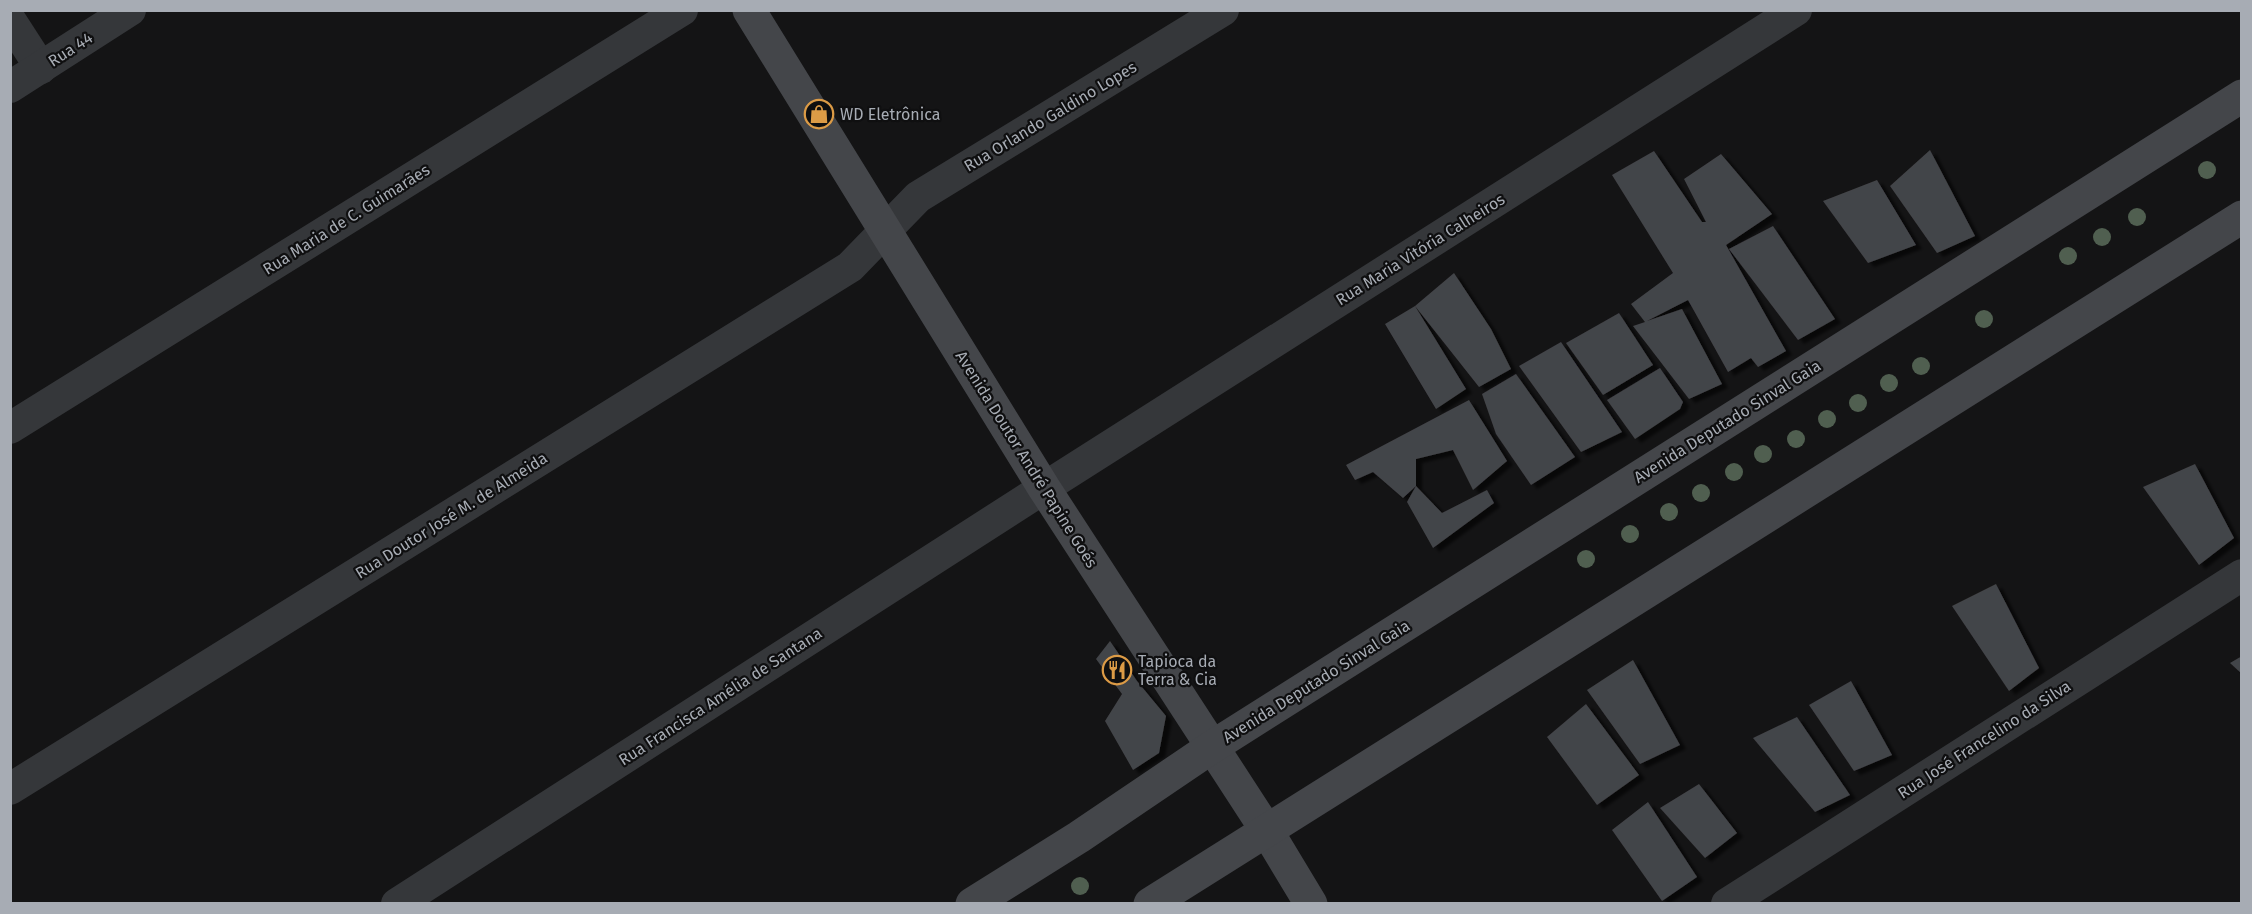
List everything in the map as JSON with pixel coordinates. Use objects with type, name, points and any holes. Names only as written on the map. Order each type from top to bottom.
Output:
[{"type":"street","name":"Rua 44","points":[[10,87],[130,10]]},
{"type":"street","name":"Rua Maria de C. Guimarães","points":[[10,428],[682,10]]},
{"type":"street","name":"Avenida Doutor André Papine Goés","points":[[749,10],[1044,488],[1267,831],[1311,903]]},
{"type":"street","name":"Rua Orlando Galdino Lopes","points":[[885,232],[918,197],[1223,10]]},
{"type":"street","name":"Rua Maria Vitória Calheiros","points":[[1044,488],[1796,10]]},
{"type":"street","points":[[10,20],[41,68]]},
{"type":"street","name":"Avenida Deputado Sinval Gaia","points":[[972,903],[1079,837],[1212,747],[2241,96]]},
{"type":"street","points":[[1150,903],[2241,217]]},
{"type":"street","name":"Rua Doutor José M. de Almeida","points":[[10,789],[849,267],[885,232]]},
{"type":"street","name":"Rua Francisca Amélia de Santana","points":[[397,903],[1044,488]]},
{"type":"street","name":"Rua José Francelino da Silva","points":[[1727,903],[2241,575]]},
{"type":"building","points":[[1930,150],[1975,236],[1937,253],[1890,186]]},
{"type":"building","points":[[1654,151],[1702,222],[1706,222],[1684,179],[1721,154],[1772,214],[1726,245],[1786,351],[1758,367],[1751,358],[1728,372],[1688,300],[1647,321],[1682,309],[1722,384],[1689,399],[1633,326],[1645,322],[1631,304],[1673,273],[1612,175]]},
{"type":"building","points":[[1877,180],[1916,245],[1868,263],[1823,201]]},
{"type":"building","points":[[1773,226],[1835,319],[1798,340],[1729,249]]},
{"type":"building","points":[[1454,273],[1491,329],[1511,369],[1479,387],[1415,306]]},
{"type":"building","points":[[1415,306],[1466,389],[1436,409],[1385,324]]},
{"type":"building","points":[[1619,313],[1653,365],[1603,395],[1566,343]]},
{"type":"building","points":[[1561,342],[1622,432],[1581,452],[1519,366]]},
{"type":"building","points":[[1660,368],[1683,402],[1680,409],[1635,439],[1607,400]]},
{"type":"building","points":[[1516,374],[1575,457],[1531,485],[1496,434],[1482,394]]},
{"type":"building","points":[[1469,400],[1507,461],[1473,490],[1453,450],[1416,459],[1416,486],[1403,498],[1373,472],[1355,480],[1346,465]]},
{"type":"building","points":[[2195,464],[2234,538],[2199,565],[2143,487]]},
{"type":"building","points":[[1416,486],[1442,513],[1487,490],[1494,503],[1433,548],[1407,502]]},
{"type":"building","points":[[1996,584],[2039,668],[2009,691],[1952,606]]},
{"type":"building","points":[[1110,641],[1137,681],[1166,716],[1159,753],[1133,770],[1105,721],[1122,694],[1096,659]]},
{"type":"building","points":[[2242,656],[2242,674],[2230,663]]},
{"type":"building","points":[[1633,660],[1680,745],[1640,764],[1587,690]]},
{"type":"building","points":[[1851,681],[1892,755],[1854,771],[1809,705]]},
{"type":"building","points":[[1586,704],[1639,775],[1597,805],[1547,737]]},
{"type":"building","points":[[1797,717],[1850,795],[1815,812],[1753,738]]},
{"type":"building","points":[[1699,784],[1737,833],[1705,858],[1660,808]]},
{"type":"building","points":[[1648,802],[1697,877],[1662,901],[1612,830]]},
{"type":"place","name":"WD Eletrônica","points":[[819,114]]},
{"type":"place","name":"Tapioca da Terra & Cia","points":[[1117,670]]}]
